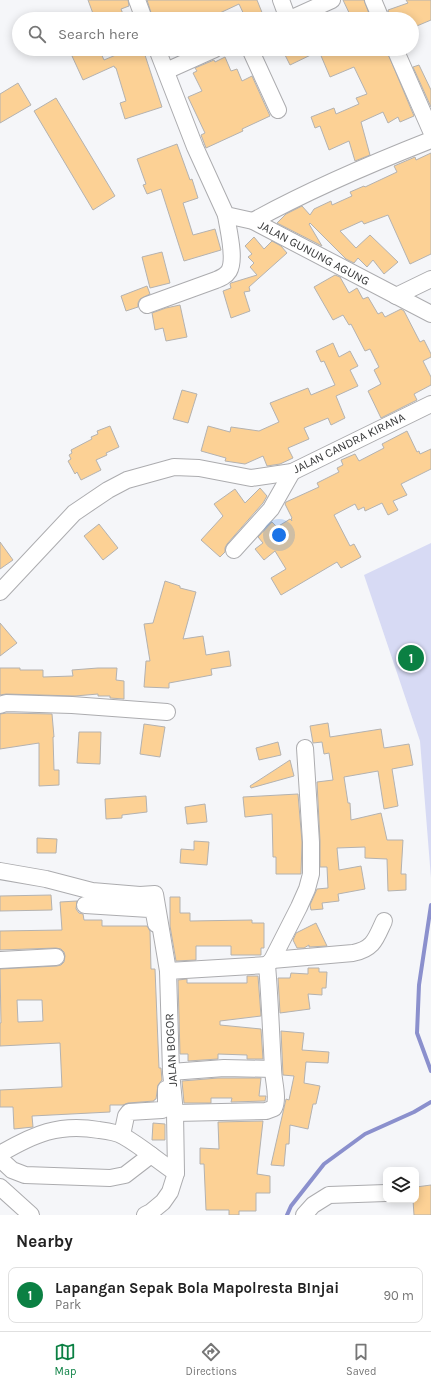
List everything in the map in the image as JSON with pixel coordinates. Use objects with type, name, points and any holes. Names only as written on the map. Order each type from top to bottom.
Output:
[{"type":"street","points":[[137,0],[141,12]]},
{"type":"street","points":[[281,0],[286,12]]},
{"type":"street","points":[[305,12],[332,0]]},
{"type":"street","points":[[373,0],[378,12]]},
{"type":"street","points":[[146,305],[216,280],[225,275],[229,271],[232,252],[226,215],[195,147],[160,56]]},
{"type":"street","points":[[166,71],[199,56]]},
{"type":"street","points":[[253,56],[278,110]]},
{"type":"street","points":[[398,56],[431,131]]},
{"type":"street","points":[[253,221],[290,200],[431,140]]},
{"type":"street","name":"JALAN GUNUNG AGUNG","points":[[226,215],[253,221],[431,314]]},
{"type":"street","points":[[396,296],[431,279]]},
{"type":"street","name":"JALAN CANDRA KIRANA","points":[[0,592],[74,513],[108,490],[127,480],[174,467],[199,468],[251,478],[292,472],[431,404]]},
{"type":"street","points":[[234,550],[271,509],[292,472]]},
{"type":"street","points":[[0,705],[6,703],[72,705],[166,712]]},
{"type":"street","points":[[175,1113],[266,1111],[272,1109],[276,1102],[273,1069],[269,963],[299,908],[307,889],[311,874],[311,842],[305,748]]},
{"type":"street","name":"JALAN BOGOR","points":[[0,871],[46,878],[92,891],[140,895],[155,894],[168,971],[171,1072],[175,1113],[176,1173],[170,1192],[163,1202],[145,1215]]},
{"type":"street","points":[[85,905],[149,909],[152,910],[156,916],[166,1106],[162,1110],[129,1112],[127,1114],[122,1135]]},
{"type":"street","points":[[168,971],[269,963],[360,952],[371,946],[384,921]]},
{"type":"street","points":[[0,960],[56,957]]},
{"type":"street","points":[[171,1072],[224,1068],[273,1069]]},
{"type":"street","points":[[0,1154],[50,1130],[70,1127],[92,1128],[122,1135],[176,1173]]},
{"type":"street","points":[[0,1159],[12,1170],[25,1174],[110,1178],[125,1175],[151,1155]]},
{"type":"street","points":[[0,1187],[30,1215]]},
{"type":"street","points":[[304,1215],[313,1205],[329,1195],[383,1193]]},
{"type":"shaded area","points":[[431,543],[431,878],[420,741],[364,575]]},
{"type":"building","points":[[88,0],[128,0],[129,6],[121,9],[122,12],[92,12]]},
{"type":"building","points":[[147,0],[257,0],[262,12],[243,12],[239,4],[222,12],[151,12]]},
{"type":"building","points":[[343,0],[364,0],[368,12],[349,12]]},
{"type":"building","points":[[406,0],[431,0],[431,20],[419,25],[419,12],[388,12],[388,10],[408,3]]},
{"type":"building","points":[[72,56],[102,56],[104,60],[113,56],[145,56],[162,107],[125,119],[120,103],[126,101],[116,68],[114,66],[83,80]]},
{"type":"building","points":[[286,56],[309,56],[290,65]]},
{"type":"building","points":[[321,56],[389,56],[414,116],[400,122],[398,117],[388,123],[383,112],[361,122],[370,155],[355,161],[349,141],[329,150],[320,126],[315,128],[311,117],[334,108],[336,114],[359,104],[356,98],[367,94],[354,67],[330,77]]},
{"type":"building","points":[[225,57],[231,71],[237,69],[242,81],[252,76],[270,116],[242,129],[243,131],[206,148],[201,135],[205,133],[188,97],[202,91],[193,73],[197,71],[195,68],[214,60],[215,62]]},
{"type":"building","points":[[419,65],[431,90],[431,107],[413,67]]},
{"type":"building","points":[[18,83],[31,105],[0,123],[0,94]]},
{"type":"building","points":[[56,98],[115,196],[93,210],[34,111]]},
{"type":"building","points":[[177,144],[190,180],[192,179],[198,198],[183,203],[193,235],[215,229],[221,250],[184,261],[161,189],[147,194],[143,185],[146,184],[137,159]]},
{"type":"building","points":[[431,153],[431,254],[410,264],[388,215],[364,224],[362,221],[340,231],[356,248],[370,235],[398,262],[384,274],[373,260],[367,267],[358,258],[354,263],[346,259],[310,223],[309,224],[322,246],[277,223],[286,214],[302,206],[310,215],[314,209],[331,201],[332,205],[352,196],[350,192],[364,186],[365,187],[397,172],[394,166],[415,157],[416,160]]},
{"type":"building","points":[[254,237],[264,249],[272,241],[281,246],[287,253],[249,287],[250,291],[244,292],[250,311],[231,318],[223,291],[231,288],[231,283],[257,275],[250,267],[254,263],[248,257],[252,254],[245,246]]},
{"type":"building","points":[[162,252],[170,283],[150,288],[142,257]]},
{"type":"building","points":[[335,275],[340,277],[349,293],[357,288],[363,299],[368,297],[378,314],[382,312],[385,317],[401,309],[404,311],[420,342],[424,340],[431,354],[431,357],[423,361],[431,377],[431,385],[414,394],[417,400],[381,418],[368,391],[381,384],[374,370],[379,367],[370,349],[365,351],[351,324],[349,325],[343,315],[333,320],[314,287]]},
{"type":"building","points":[[147,286],[150,294],[140,299],[138,307],[126,311],[121,296]]},
{"type":"building","points":[[180,305],[187,337],[166,341],[163,328],[155,330],[152,313]]},
{"type":"building","points":[[333,343],[339,357],[350,351],[358,366],[350,370],[358,386],[336,396],[345,418],[331,425],[328,418],[304,428],[309,439],[288,448],[293,458],[280,464],[267,466],[263,456],[245,464],[225,461],[226,458],[201,451],[208,426],[230,432],[231,427],[259,431],[279,422],[270,403],[308,388],[311,395],[335,385],[324,361],[321,362],[316,351]]},
{"type":"building","points":[[182,390],[197,394],[188,423],[173,419]]},
{"type":"building","points":[[110,426],[119,447],[96,460],[101,470],[81,480],[77,472],[75,474],[68,461],[71,459],[69,455],[72,453],[71,450],[92,439],[91,437],[98,434],[97,431]]},
{"type":"building","points":[[407,431],[417,452],[419,451],[420,454],[431,449],[431,469],[401,484],[407,495],[393,501],[398,510],[388,515],[382,503],[365,511],[364,507],[358,510],[355,504],[334,515],[350,546],[354,544],[361,557],[341,568],[337,562],[281,595],[271,578],[286,569],[275,551],[264,560],[255,549],[263,543],[258,537],[272,522],[277,527],[290,519],[292,521],[285,504],[286,502],[319,487],[317,483],[339,472],[337,468],[343,465],[341,460],[355,454],[359,461],[384,448],[382,444]]},
{"type":"building","points":[[260,488],[267,496],[263,503],[227,544],[225,552],[220,557],[201,540],[223,516],[214,504],[235,489],[245,503]]},
{"type":"building","points":[[99,524],[118,548],[103,560],[84,536]]},
{"type":"building","points":[[0,542],[13,560],[0,569]]},
{"type":"building","points":[[165,581],[180,586],[180,588],[196,592],[183,639],[203,636],[206,655],[229,651],[231,666],[211,669],[212,675],[169,683],[169,688],[144,687],[146,661],[150,661],[144,624],[153,623]]},
{"type":"building","points":[[0,623],[17,643],[0,656]]},
{"type":"building","points":[[0,668],[43,670],[43,677],[73,676],[72,670],[117,668],[116,680],[124,681],[124,699],[110,698],[110,696],[98,696],[98,694],[75,696],[0,695]]},
{"type":"building","points":[[0,714],[52,714],[54,770],[59,770],[59,785],[39,786],[39,743],[0,749]]},
{"type":"building","points":[[328,723],[330,737],[381,729],[384,748],[409,744],[413,765],[392,769],[398,806],[384,809],[378,771],[344,777],[348,803],[350,803],[351,820],[381,813],[387,840],[403,840],[401,874],[406,874],[406,890],[388,891],[387,859],[365,858],[365,847],[337,848],[339,870],[361,866],[365,889],[338,894],[339,901],[322,903],[323,909],[311,910],[310,905],[317,889],[328,888],[327,867],[320,867],[317,782],[333,780],[329,753],[324,754],[322,742],[313,743],[310,726]]},
{"type":"building","points":[[144,724],[165,727],[160,757],[140,754]]},
{"type":"building","points":[[79,732],[101,732],[100,764],[77,763]]},
{"type":"building","points":[[278,742],[281,755],[259,760],[256,748]]},
{"type":"building","points":[[290,760],[294,776],[251,788],[250,786]]},
{"type":"building","points":[[298,794],[302,842],[301,874],[276,874],[276,857],[273,857],[272,814],[245,817],[243,797]]},
{"type":"building","points":[[146,796],[147,812],[122,815],[122,818],[106,819],[105,799]]},
{"type":"building","points":[[205,804],[207,822],[187,824],[185,807]]},
{"type":"building","points":[[37,838],[57,839],[56,853],[37,853]]},
{"type":"building","points":[[194,841],[209,842],[207,865],[180,863],[181,849],[194,850]]},
{"type":"building","points":[[51,895],[52,910],[0,911],[0,896]]},
{"type":"building","points":[[170,897],[180,897],[180,913],[190,913],[190,921],[252,920],[252,923],[264,923],[264,948],[261,948],[261,955],[231,955],[231,946],[196,946],[196,960],[176,961],[170,926]]},
{"type":"building","points":[[77,901],[76,909],[79,913],[83,914],[84,920],[102,920],[102,926],[147,926],[150,931],[151,969],[155,969],[159,1068],[161,1068],[162,1080],[158,1085],[156,1099],[154,1101],[110,1105],[110,1112],[32,1116],[33,1127],[14,1129],[13,1107],[0,1107],[0,1090],[62,1087],[60,1043],[0,1046],[0,969],[57,966],[64,962],[65,956],[61,949],[56,948],[0,950],[0,931],[62,930],[60,902]],"holes":[[[17,1000],[42,1000],[43,1021],[18,1022]]]},
{"type":"building","points":[[316,923],[327,946],[309,947],[309,945],[304,948],[297,948],[293,940],[296,933]]},
{"type":"building","points":[[308,968],[319,968],[319,972],[327,972],[326,988],[322,988],[322,995],[308,994],[310,1009],[280,1013],[278,978],[290,978],[291,973],[308,974]]},
{"type":"building","points":[[247,976],[258,976],[261,1016],[220,1021],[220,1025],[261,1029],[263,1059],[247,1059],[247,1055],[218,1054],[218,1059],[188,1061],[188,1054],[180,1054],[178,980],[187,979],[187,983],[247,983]]},
{"type":"building","points":[[281,1031],[304,1033],[302,1050],[329,1052],[328,1063],[306,1062],[304,1083],[320,1086],[316,1104],[313,1104],[308,1129],[290,1125],[289,1144],[286,1144],[284,1166],[271,1165],[286,1099],[289,1100],[294,1076],[283,1075]]},
{"type":"building","points":[[218,1078],[261,1078],[259,1096],[266,1096],[265,1101],[231,1102],[232,1098],[211,1098],[211,1103],[184,1103],[182,1081]]},
{"type":"building","points":[[263,1121],[257,1174],[270,1176],[270,1193],[256,1193],[256,1211],[239,1211],[239,1215],[229,1215],[229,1210],[206,1210],[204,1164],[200,1164],[200,1148],[219,1149],[218,1122]]},
{"type":"building","points":[[153,1123],[165,1124],[165,1140],[152,1140]]},
{"type":"building","points":[[431,1185],[431,1215],[414,1215],[413,1203],[419,1203],[419,1187]]},
{"type":"waterway","points":[[431,905],[419,985],[417,1033],[431,1071]]},
{"type":"waterway","points":[[287,1215],[291,1206],[324,1164],[365,1134],[414,1112],[431,1102]]},
{"type":"place","name":"Lapangan Sepak Bola Mapolresta BInjai","points":[[411,658]]}]
